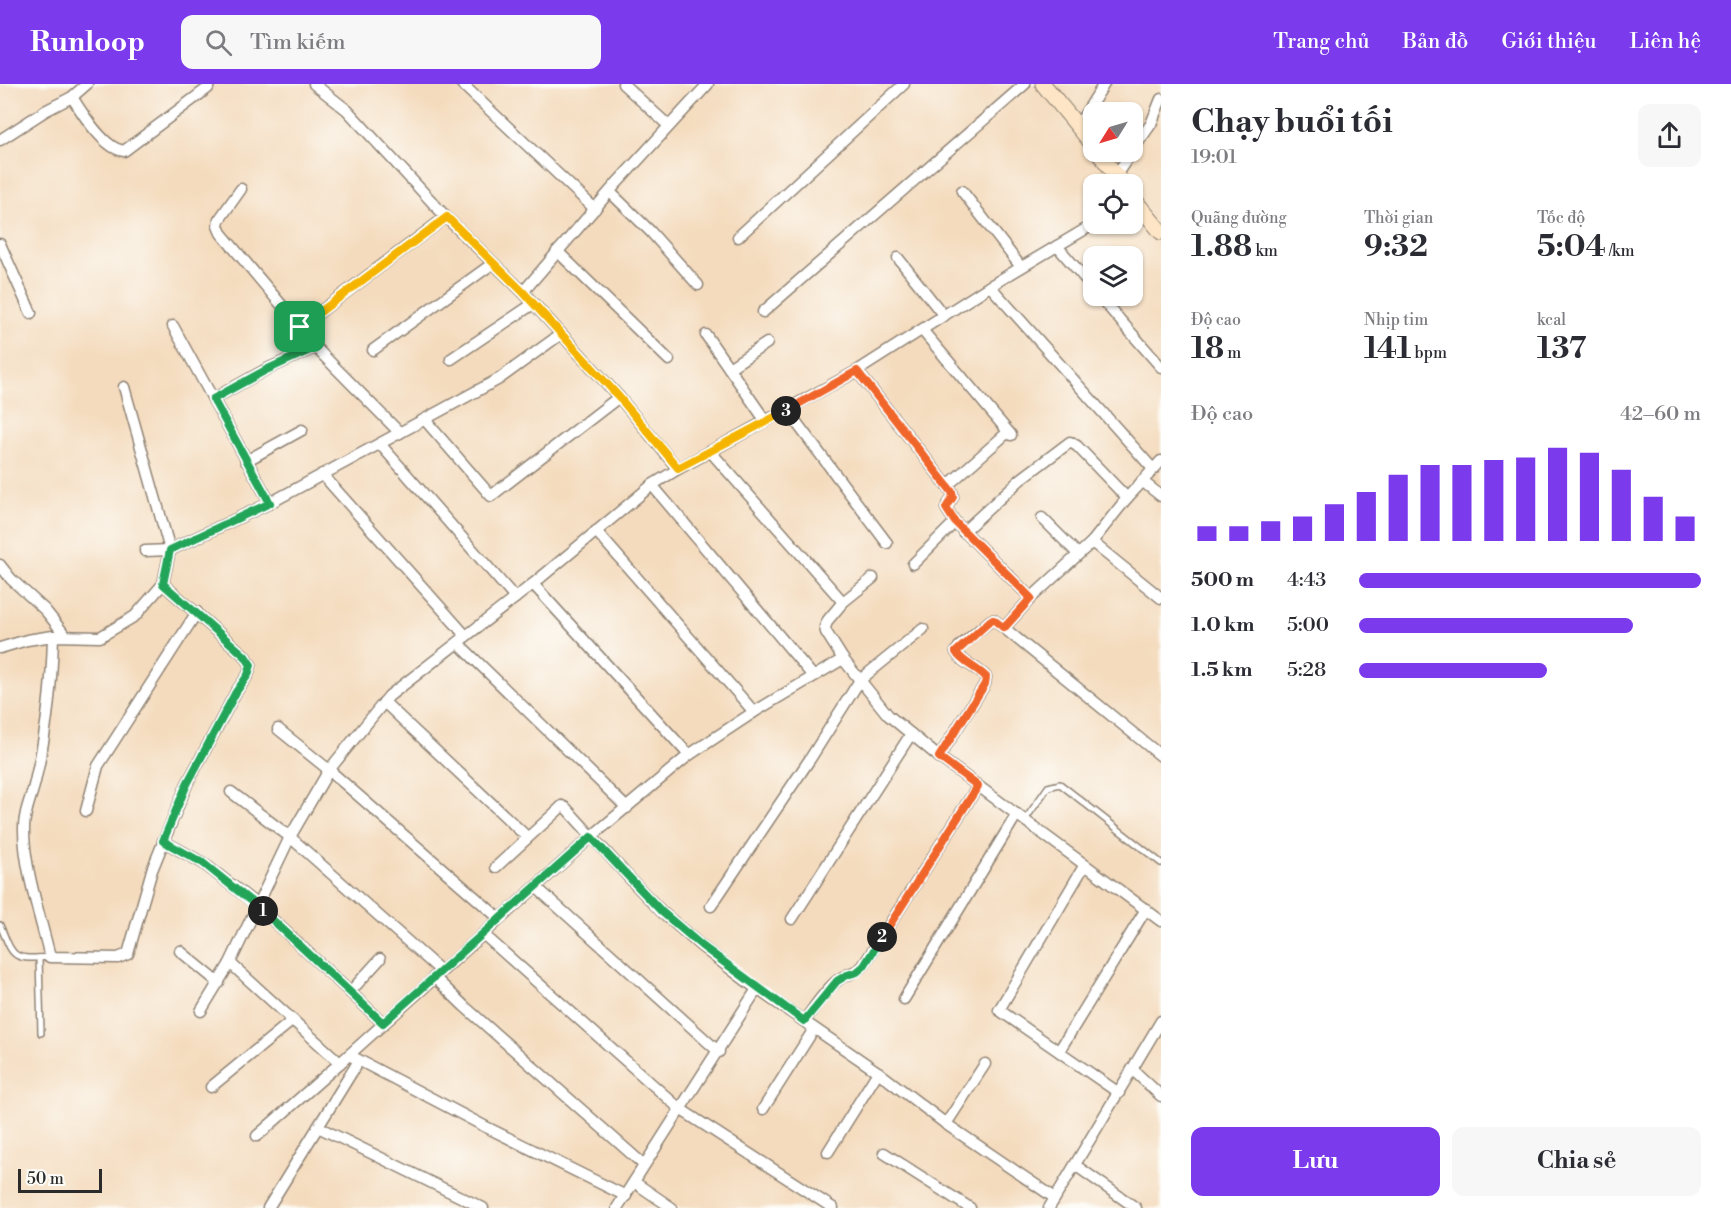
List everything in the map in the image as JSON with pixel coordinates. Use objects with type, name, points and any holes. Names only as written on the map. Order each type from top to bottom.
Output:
[{"type":"street","points":[[1,138],[72,97],[87,84]]},
{"type":"street","points":[[72,97],[86,119],[102,137],[117,150],[124,151],[208,88],[209,84]]},
{"type":"street","points":[[314,84],[374,137],[492,264],[523,292],[619,397],[678,468]]},
{"type":"street","points":[[462,84],[595,209]]},
{"type":"street","points":[[623,84],[669,126]]},
{"type":"street","points":[[523,292],[557,251],[708,84]]},
{"type":"street","points":[[738,237],[904,84]]},
{"type":"street","points":[[763,312],[1025,84]]},
{"type":"street","points":[[1043,84],[1083,132]]},
{"type":"street","points":[[1078,126],[1104,84]]},
{"type":"street","points":[[1143,135],[1151,124],[1161,99]]},
{"type":"street","points":[[241,189],[219,220],[218,226],[221,233],[300,327],[302,336],[400,433]]},
{"type":"street","points":[[962,191],[1021,267]]},
{"type":"street","points":[[610,192],[650,231],[698,285]]},
{"type":"street","points":[[1143,211],[1161,232]]},
{"type":"street","points":[[300,327],[447,217]]},
{"type":"street","points":[[201,1011],[230,963],[290,837],[329,770],[384,702],[402,685],[533,584],[652,485],[678,468],[857,371],[990,286],[1083,231]]},
{"type":"street","points":[[0,244],[31,313]]},
{"type":"street","points":[[1057,246],[1083,276]]},
{"type":"street","points":[[557,251],[669,360]]},
{"type":"street","points":[[898,258],[944,316]]},
{"type":"street","points":[[373,350],[492,264]]},
{"type":"street","points":[[990,286],[1157,465],[1092,542],[1031,598],[1004,628]]},
{"type":"street","points":[[451,359],[533,304]]},
{"type":"street","points":[[1108,306],[1161,367]]},
{"type":"street","points":[[173,326],[270,503]]},
{"type":"street","points":[[922,330],[1010,433],[947,486]]},
{"type":"street","points":[[145,551],[170,550],[270,503],[499,379],[561,334]]},
{"type":"street","points":[[706,335],[765,420]]},
{"type":"street","points":[[729,368],[767,343]]},
{"type":"street","points":[[213,399],[266,370],[314,348]]},
{"type":"street","points":[[857,371],[953,495],[946,508],[955,522],[1031,598]]},
{"type":"street","points":[[0,648],[27,640],[53,636],[100,637],[135,616],[163,584],[170,550],[124,387]]},
{"type":"street","points":[[425,420],[490,496],[619,397]]},
{"type":"street","points":[[787,410],[887,543]]},
{"type":"street","points":[[246,461],[302,430]]},
{"type":"street","points":[[963,532],[1021,479],[1070,442],[1077,446],[1127,498]]},
{"type":"street","points":[[380,444],[515,598]]},
{"type":"street","points":[[710,452],[843,602]]},
{"type":"street","points":[[322,474],[462,640],[627,808]]},
{"type":"street","points":[[1142,481],[1161,496]]},
{"type":"street","points":[[652,485],[813,676]]},
{"type":"street","points":[[1042,518],[1078,554]]},
{"type":"street","points":[[913,564],[955,522]]},
{"type":"street","points":[[596,531],[754,712]]},
{"type":"street","points":[[1092,542],[1161,598]]},
{"type":"street","points":[[0,565],[11,579],[45,610],[65,636]]},
{"type":"street","points":[[873,578],[843,602],[825,627],[843,659],[888,715],[939,757],[1161,921]]},
{"type":"street","points":[[53,636],[52,679],[47,717],[36,779],[24,820],[28,860],[44,957],[118,958],[129,954],[152,870],[187,784],[236,692],[248,675],[251,665],[245,656],[163,584]]},
{"type":"street","points":[[533,584],[689,755]]},
{"type":"street","points":[[86,811],[98,766],[197,612]]},
{"type":"street","points":[[939,757],[985,684],[986,677],[958,657],[956,652],[991,620],[1004,628],[1161,756]]},
{"type":"street","points":[[711,906],[860,680],[923,629]]},
{"type":"street","points":[[268,1208],[318,1127],[354,1058],[383,1023],[591,837],[689,755],[754,712],[843,659]]},
{"type":"street","points":[[384,702],[527,837]]},
{"type":"street","points":[[278,729],[329,770],[500,919]]},
{"type":"street","points":[[792,919],[911,734]]},
{"type":"street","points":[[804,1021],[837,981],[857,972],[864,966],[978,786]]},
{"type":"street","points":[[231,792],[290,837],[438,974],[473,1014],[644,1165]]},
{"type":"street","points":[[496,867],[562,806],[566,808],[662,912],[702,946],[757,989],[878,1072],[1052,1203],[1161,1021]]},
{"type":"street","points":[[904,999],[1021,817]]},
{"type":"street","points":[[163,841],[203,863],[257,905],[383,1023]]},
{"type":"street","points":[[1084,866],[999,1010],[1119,1093]]},
{"type":"street","points":[[536,887],[719,1052]]},
{"type":"street","points":[[1059,1051],[1146,909]]},
{"type":"street","points":[[483,934],[680,1109],[833,1208]]},
{"type":"street","points":[[180,951],[219,982]]},
{"type":"street","points":[[350,992],[380,958]]},
{"type":"street","points":[[230,963],[340,1063]]},
{"type":"street","points":[[617,1208],[719,1052],[757,989]]},
{"type":"street","points":[[210,1087],[293,1020]]},
{"type":"street","points":[[763,1109],[814,1029]]},
{"type":"street","points":[[257,1136],[340,1063],[354,1058],[486,1127],[626,1196]]},
{"type":"street","points":[[946,1124],[985,1064]]},
{"type":"street","points":[[1133,1070],[1161,1096]]},
{"type":"street","points":[[828,1152],[878,1072]]},
{"type":"street","points":[[318,1127],[483,1208]]},
{"type":"street","points":[[884,1153],[970,1208]]},
{"type":"street","points":[[1075,1165],[1136,1208]]},
{"type":"street","points":[[634,1182],[672,1208]]},
{"type":"lane","points":[[1021,817],[1048,787],[1056,783],[1060,784],[1161,864]]},
{"type":"lane","points":[[0,925],[13,954],[18,957],[44,957],[41,1033]]},
{"type":"route","points":[[447,217],[492,264],[523,292],[619,397],[678,468],[857,371],[952,492],[953,497],[946,508],[955,522],[1031,598],[1004,628],[991,620],[956,652],[958,657],[986,677],[985,684],[939,757],[978,786],[864,966],[857,972],[837,981],[804,1021],[757,989],[662,912],[591,837],[383,1023],[257,905],[203,863],[163,841],[208,742],[248,675],[251,665],[245,656],[163,584],[170,550],[270,503],[213,399],[266,370],[314,348],[302,336],[300,327],[306,320],[447,217]]}]
